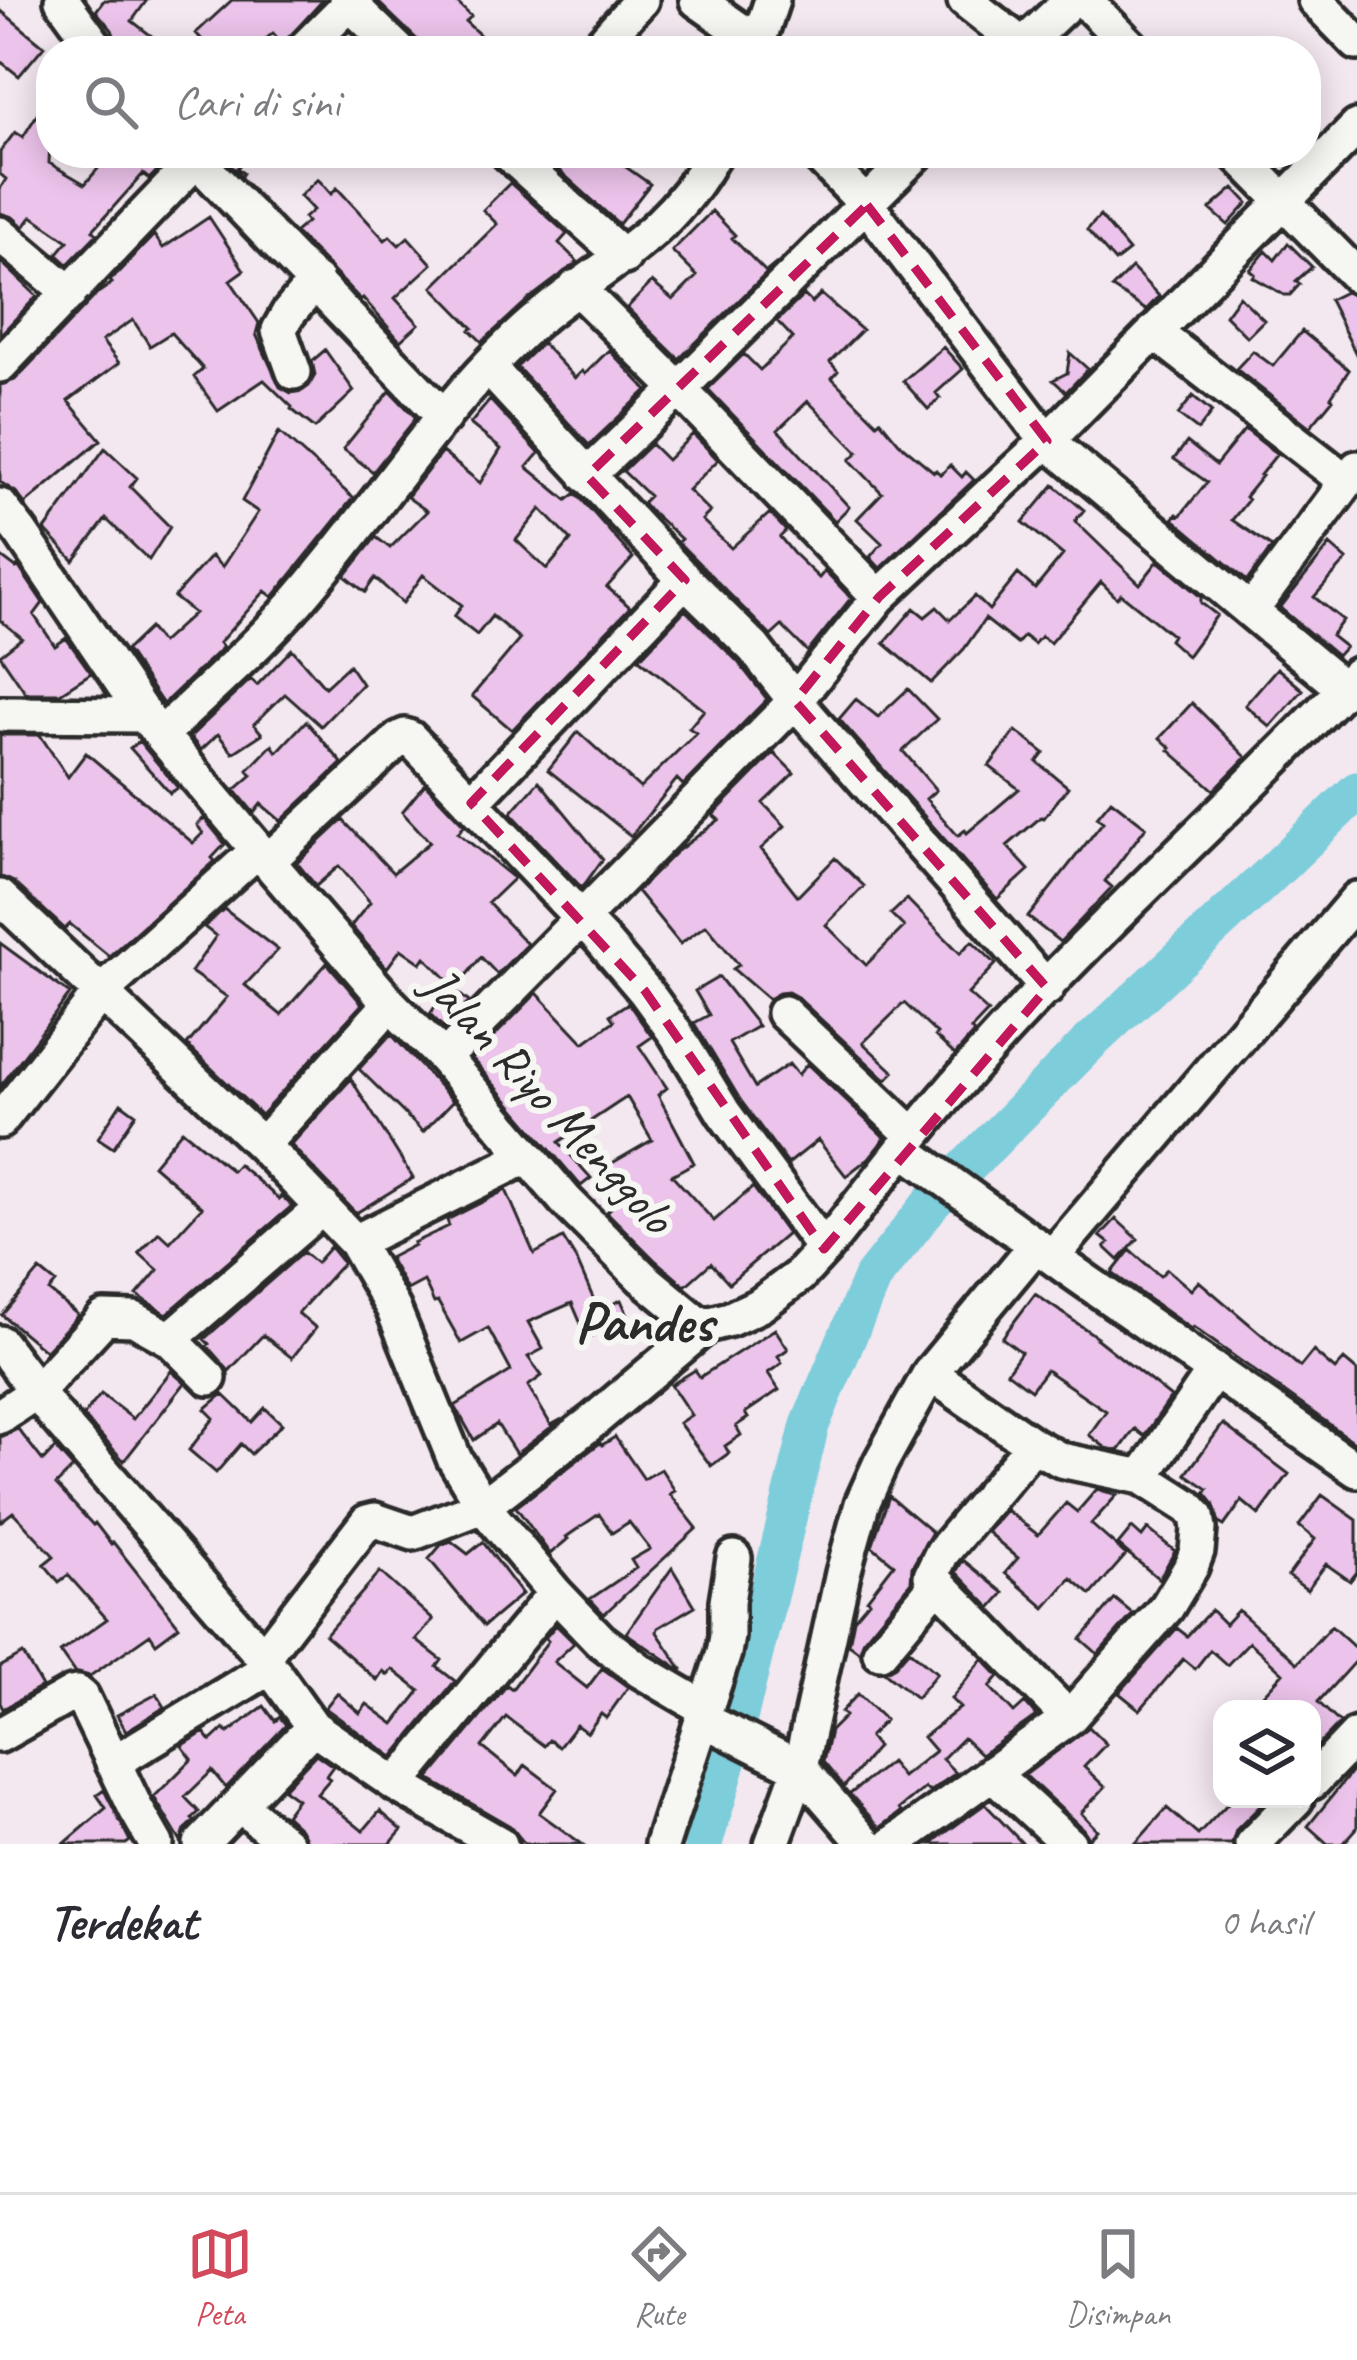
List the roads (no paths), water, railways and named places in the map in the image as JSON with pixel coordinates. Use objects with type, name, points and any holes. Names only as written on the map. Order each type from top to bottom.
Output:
[{"type":"street","points":[[62,0],[88,36]]},
{"type":"street","points":[[609,36],[641,0]]},
{"type":"street","points":[[697,0],[743,36]]},
{"type":"street","points":[[759,36],[772,0]]},
{"type":"street","points":[[965,0],[1006,36]]},
{"type":"street","points":[[1033,36],[1071,0]]},
{"type":"street","points":[[1084,0],[1120,36]]},
{"type":"street","points":[[1315,0],[1357,43]]},
{"type":"street","points":[[316,36],[349,1],[384,36]]},
{"type":"street","points":[[1321,164],[1357,127]]},
{"type":"street","points":[[0,364],[185,168]]},
{"type":"street","points":[[209,168],[444,416]]},
{"type":"street","points":[[525,168],[624,257]]},
{"type":"street","points":[[0,714],[153,725],[292,606],[488,367],[576,287],[624,257],[679,207],[704,168]]},
{"type":"street","points":[[113,1763],[266,1663],[367,1522],[375,1520],[413,1533],[483,1506],[707,1325],[760,1305],[799,1276],[990,1045],[1351,682],[1251,611],[1047,441],[867,205],[831,168]]},
{"type":"street","points":[[586,476],[903,168]]},
{"type":"street","points":[[1251,168],[1357,276]]},
{"type":"street","points":[[445,1058],[795,701],[879,597],[1047,441],[1317,168]]},
{"type":"street","points":[[0,234],[70,292]]},
{"type":"street","points":[[294,372],[280,330],[316,281]]},
{"type":"street","points":[[576,287],[879,597]]},
{"type":"street","points":[[1154,332],[1352,475],[1251,611]]},
{"type":"street","points":[[488,367],[586,476],[754,648],[1047,988]]},
{"type":"street","name":"Jalan Riyo Menggolo","points":[[0,506],[153,725],[390,1004],[445,1058],[598,1235],[695,1321],[707,1325]]},
{"type":"street","points":[[471,803],[685,580]]},
{"type":"street","points":[[0,1121],[102,991],[405,736],[645,991],[724,1114],[824,1249]]},
{"type":"street","points":[[0,897],[262,1145],[356,1242],[393,1308],[454,1458],[483,1506],[555,1594],[619,1656],[706,1717],[788,1762],[866,1844]]},
{"type":"street","points":[[772,1844],[788,1762],[862,1504],[930,1373],[1357,899]]},
{"type":"street","points":[[262,1145],[390,1004]]},
{"type":"street","points":[[784,1013],[909,1146],[984,1208],[1357,1470]]},
{"type":"street","points":[[356,1242],[526,1157]]},
{"type":"street","points":[[170,1339],[323,1207]]},
{"type":"street","points":[[0,1416],[35,1392],[104,1318],[134,1319],[170,1339],[209,1378]]},
{"type":"street","points":[[0,1343],[35,1392],[266,1663],[314,1727],[397,1785],[500,1844]]},
{"type":"street","points":[[1142,1477],[1215,1370]]},
{"type":"street","points":[[893,1844],[1070,1718],[1167,1606],[1191,1567],[1199,1529],[1189,1507],[1142,1477],[1061,1460],[930,1373]]},
{"type":"street","points":[[1033,1444],[942,1553],[930,1574],[1070,1718]]},
{"type":"street","points":[[662,1844],[724,1653],[734,1558]]},
{"type":"street","points":[[880,1652],[937,1584]]},
{"type":"street","points":[[397,1785],[555,1594]]},
{"type":"street","points":[[0,1735],[77,1694],[88,1706],[156,1844]]},
{"type":"street","points":[[201,1844],[314,1727]]},
{"type":"street","points":[[1321,1773],[1357,1736]]},
{"type":"street","points":[[994,1775],[1069,1844]]},
{"type":"street","points":[[240,1805],[286,1844]]},
{"type":"street","points":[[1252,1844],[1287,1808]]},
{"type":"waterway","points":[[703,1844],[810,1425],[872,1278],[933,1201],[1087,1045],[1357,791]]},
{"type":"district","name":"Pandes","points":[[644,1322]]}]
